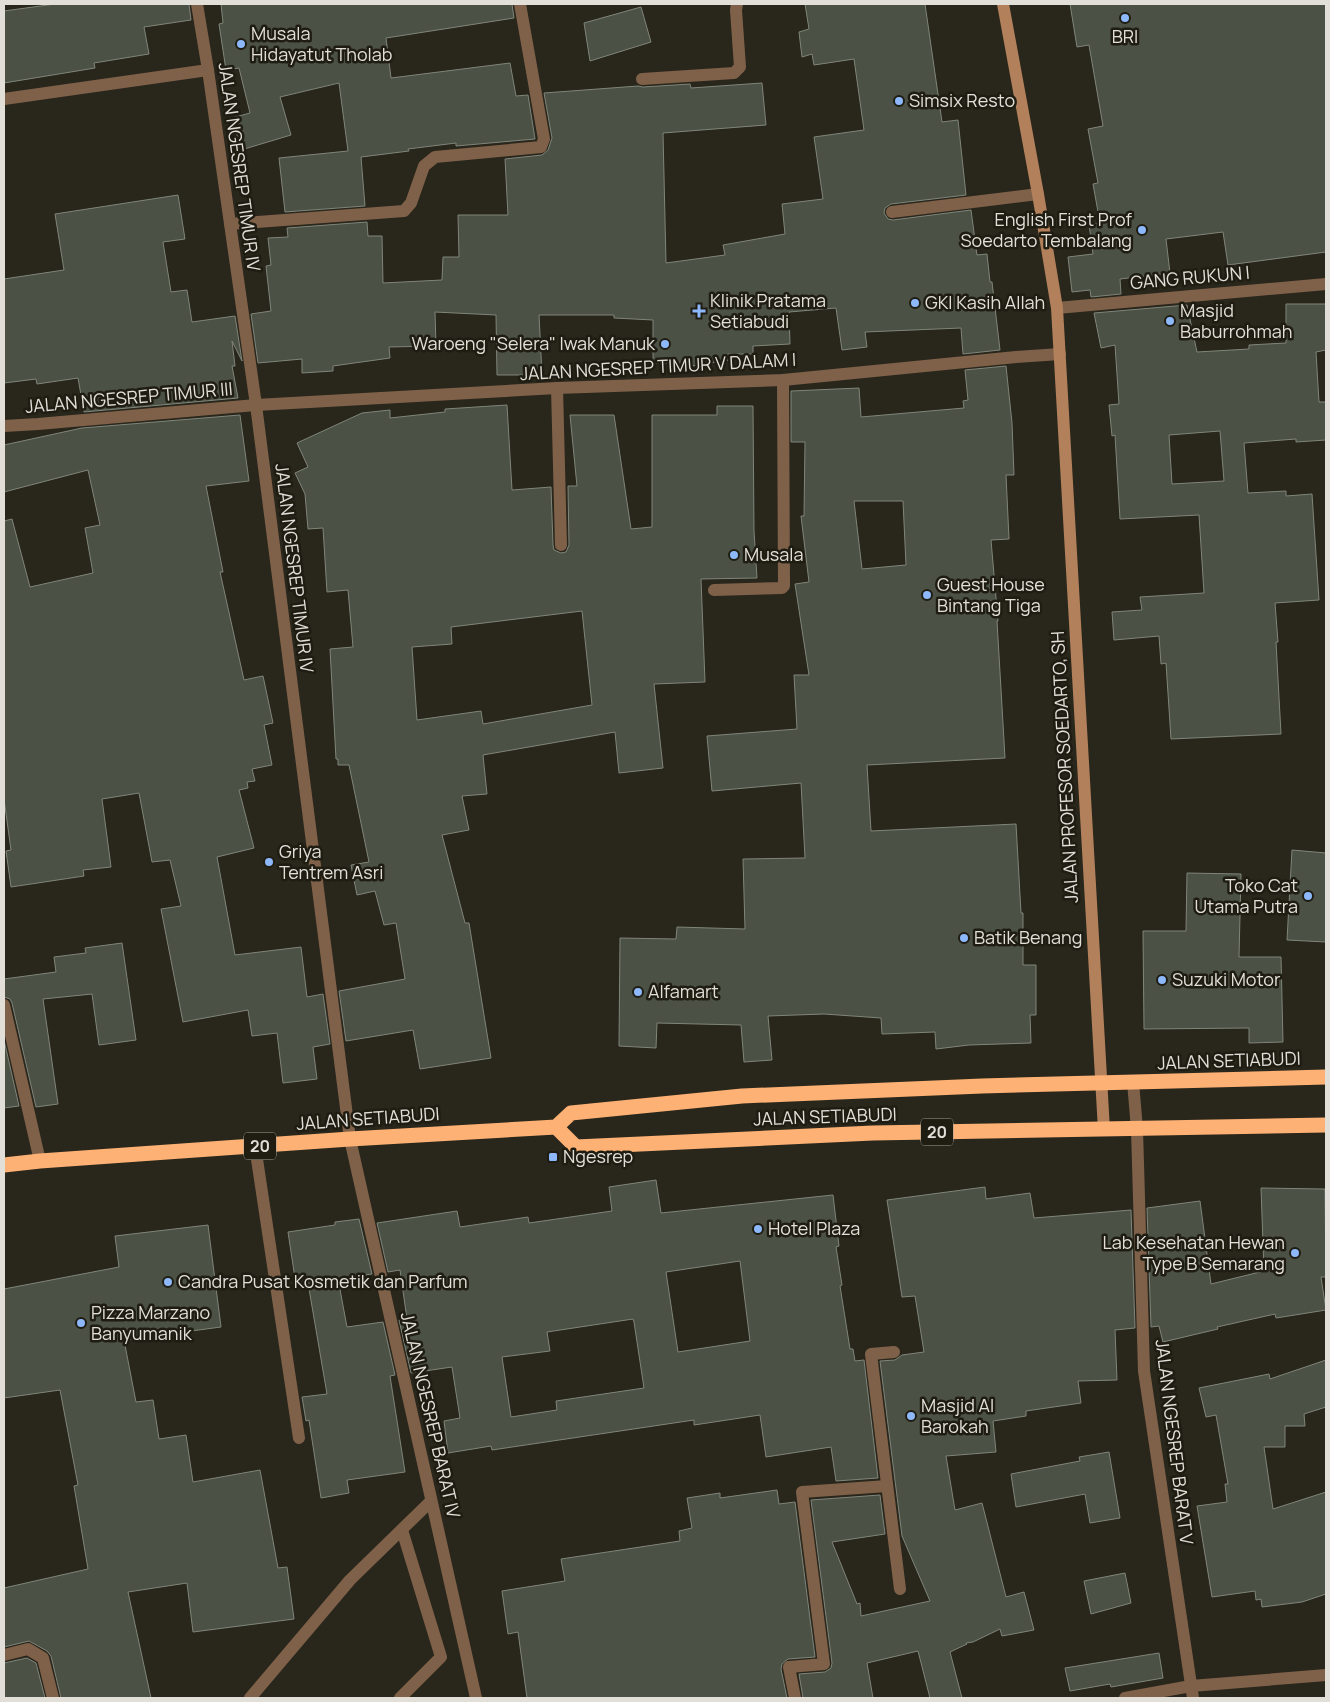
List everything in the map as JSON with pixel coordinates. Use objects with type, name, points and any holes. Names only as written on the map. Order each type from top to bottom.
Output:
[{"type":"highway","name":"JALAN SETIABUDI","points":[[4,1165],[350,1138],[556,1127],[571,1113],[742,1096],[982,1086],[1326,1077]]},
{"type":"highway","name":"JALAN SETIABUDI","points":[[556,1127],[576,1147],[873,1133],[1326,1125]]},
{"type":"main road","name":"JALAN PROFESOR SOEDARTO, SH","points":[[1004,4],[1057,308],[1101,1083]]},
{"type":"main road","points":[[1101,1083],[1104,1130]]},
{"type":"street","name":"JALAN NGESREP TIMUR IV","points":[[197,4],[256,405],[350,1138]]},
{"type":"street","points":[[230,224],[404,211],[412,203],[424,166],[435,157],[540,147],[544,139],[520,4]]},
{"type":"street","points":[[642,79],[734,73],[740,68],[737,4]]},
{"type":"street","points":[[4,99],[208,70]]},
{"type":"street","points":[[892,212],[1038,194]]},
{"type":"street","name":"GANG RUKUN I","points":[[1057,308],[1326,284]]},
{"type":"street","name":"JALAN NGESREP TIMUR V DALAM I","points":[[256,405],[557,388],[783,380],[1016,356],[1060,354]]},
{"type":"street","points":[[714,590],[782,588],[784,586],[783,380]]},
{"type":"street","points":[[557,388],[561,545]]},
{"type":"street","name":"JALAN NGESREP TIMUR III","points":[[4,426],[256,405]]},
{"type":"street","points":[[4,1006],[40,1161]]},
{"type":"street","name":"JALAN SETIABUDI","points":[[1133,1082],[1137,1129]]},
{"type":"street","name":"JALAN NGESREP BARAT V","points":[[1137,1129],[1144,1371],[1192,1692]]},
{"type":"street","name":"JALAN NGESREP BARAT IV","points":[[350,1138],[476,1698]]},
{"type":"street","points":[[255,1146],[299,1438]]},
{"type":"street","points":[[894,1352],[871,1354],[900,1589]]},
{"type":"street","points":[[795,1698],[789,1668],[824,1664],[802,1492],[887,1486]]},
{"type":"street","points":[[250,1698],[350,1580],[431,1501]]},
{"type":"street","points":[[400,1698],[441,1657],[402,1530]]},
{"type":"street","points":[[4,1654],[28,1649],[43,1658],[53,1698]]},
{"type":"street","points":[[1125,1698],[1192,1692],[1326,1675]]},
{"type":"building","points":[[55,4],[189,4],[191,20],[144,27],[149,54],[94,63],[95,68],[4,83],[4,11]]},
{"type":"building","points":[[221,4],[512,4],[514,18],[386,38],[391,78],[510,63],[516,96],[528,95],[535,139],[456,146],[456,143],[361,157],[365,206],[285,212],[279,158],[348,151],[339,83],[280,97],[291,135],[241,150],[232,118],[250,113],[239,68],[226,70],[219,24],[223,23]]},
{"type":"building","points":[[805,4],[925,4],[942,122],[958,120],[966,195],[891,204],[885,208],[884,213],[888,219],[893,220],[971,210],[977,255],[987,254],[1000,350],[963,354],[961,328],[865,332],[867,347],[842,350],[836,308],[789,312],[790,344],[753,346],[753,354],[728,354],[729,360],[686,367],[685,363],[653,363],[653,320],[614,318],[614,315],[539,315],[542,375],[497,375],[496,315],[435,312],[436,346],[389,347],[390,358],[333,366],[333,371],[302,373],[302,359],[258,363],[251,314],[271,311],[266,266],[271,265],[268,238],[288,237],[287,228],[367,222],[368,236],[382,236],[383,283],[442,280],[443,257],[459,257],[458,215],[508,215],[505,159],[542,155],[548,150],[552,138],[544,93],[638,86],[690,84],[691,88],[762,83],[766,125],[663,133],[666,263],[725,255],[723,245],[785,234],[782,204],[823,199],[814,137],[864,130],[854,59],[814,65],[812,54],[802,57],[799,32],[809,29]]},
{"type":"building","points":[[1070,4],[1326,4],[1326,252],[1228,265],[1223,232],[1166,239],[1170,273],[1120,279],[1121,294],[1091,297],[1090,290],[1072,292],[1068,257],[1093,254],[1089,224],[1100,223],[1093,184],[1098,183],[1088,129],[1103,126],[1089,45],[1077,47]]},
{"type":"building","points":[[641,7],[651,42],[590,61],[584,23]]},
{"type":"building","points":[[178,195],[185,239],[163,242],[171,292],[187,290],[192,322],[235,316],[242,361],[232,341],[235,366],[232,366],[238,398],[84,412],[78,378],[37,384],[36,379],[4,383],[4,279],[64,270],[55,214]]},
{"type":"building","points":[[1286,304],[1326,304],[1326,350],[1316,352],[1319,402],[1326,402],[1326,440],[1296,442],[1296,439],[1244,443],[1248,493],[1286,491],[1286,496],[1312,494],[1319,600],[1275,603],[1281,734],[1171,739],[1166,663],[1161,664],[1159,636],[1114,640],[1112,612],[1142,610],[1140,597],[1204,593],[1199,515],[1120,519],[1115,435],[1112,436],[1109,405],[1119,404],[1115,345],[1101,348],[1094,313],[1187,305],[1197,352],[1249,349],[1249,345],[1286,343]],"holes":[[[1220,431],[1224,481],[1172,484],[1169,435]]]},
{"type":"building","points":[[1006,366],[1012,423],[1014,475],[1006,475],[1009,539],[991,540],[998,621],[1005,758],[867,765],[871,831],[1016,824],[1021,913],[1023,913],[1023,965],[1036,965],[1036,1015],[1030,1015],[1031,1043],[969,1045],[936,1049],[935,1032],[882,1034],[881,1018],[824,1014],[768,1016],[772,1060],[744,1062],[741,1025],[657,1023],[656,1048],[619,1046],[620,938],[676,939],[677,927],[745,929],[743,859],[805,858],[801,783],[712,791],[707,736],[797,729],[794,675],[809,675],[795,584],[809,582],[801,516],[804,516],[805,442],[791,442],[791,391],[859,388],[861,417],[964,408],[963,401],[968,400],[965,370]],"holes":[[[854,501],[903,501],[906,565],[862,569]]]},
{"type":"building","points":[[507,405],[512,490],[551,487],[553,545],[554,550],[561,553],[566,552],[569,545],[568,486],[577,486],[570,415],[614,415],[631,529],[652,527],[652,415],[717,415],[717,406],[753,406],[754,531],[757,578],[701,579],[705,682],[654,684],[663,768],[619,773],[615,732],[483,755],[487,794],[462,796],[469,830],[442,835],[465,923],[469,923],[491,1058],[420,1069],[413,1030],[346,1041],[339,991],[405,979],[396,923],[384,925],[375,891],[357,895],[351,865],[369,862],[349,765],[338,765],[338,759],[336,759],[330,649],[353,647],[348,590],[327,592],[323,528],[308,529],[305,494],[295,473],[308,467],[297,443],[362,413],[390,410],[390,418],[445,412],[445,409]],"holes":[[[582,611],[592,705],[483,724],[481,711],[417,720],[412,647],[452,644],[451,627]]]},
{"type":"building","points":[[240,415],[249,481],[206,486],[223,572],[220,572],[244,680],[263,676],[273,723],[264,725],[272,765],[252,769],[255,781],[247,782],[248,788],[239,790],[254,848],[217,857],[235,955],[301,947],[307,997],[323,994],[330,1044],[313,1047],[317,1079],[283,1083],[277,1033],[252,1036],[248,1010],[183,1022],[161,909],[181,906],[170,860],[152,862],[139,793],[102,799],[111,867],[83,870],[84,876],[11,887],[6,851],[11,850],[4,799],[4,521],[12,519],[30,587],[93,573],[85,528],[100,525],[88,470],[4,492],[4,445],[82,428]]},
{"type":"building","name":"Toko Cat Utama Putra","points":[[1292,850],[1326,853],[1326,942],[1287,940]]},
{"type":"building","points":[[1187,873],[1241,874],[1239,957],[1281,957],[1283,1042],[1249,1043],[1249,1028],[1144,1029],[1143,931],[1186,931]]},
{"type":"building","points":[[122,943],[136,1040],[99,1045],[92,994],[43,999],[58,1104],[36,1107],[12,1003],[10,999],[4,997],[4,979],[56,972],[54,957],[86,953],[85,948]]},
{"type":"building","points":[[4,1040],[19,1106],[4,1108]]},
{"type":"building","points":[[656,1180],[661,1213],[833,1195],[839,1246],[836,1247],[842,1285],[840,1286],[850,1349],[853,1349],[855,1361],[864,1360],[878,1478],[836,1481],[831,1447],[766,1457],[760,1415],[694,1425],[694,1420],[492,1450],[491,1446],[448,1453],[444,1421],[460,1418],[452,1367],[411,1373],[399,1320],[407,1319],[400,1270],[388,1272],[377,1223],[457,1211],[460,1227],[528,1217],[529,1223],[612,1211],[609,1187]],"holes":[[[740,1261],[750,1341],[678,1352],[666,1272]],[[633,1319],[644,1388],[556,1401],[557,1410],[511,1417],[502,1357],[550,1351],[547,1332]]]},
{"type":"building","points":[[985,1187],[986,1199],[1030,1193],[1034,1218],[1131,1210],[1135,1328],[1115,1330],[1117,1380],[1078,1381],[1081,1403],[1026,1411],[1026,1416],[993,1421],[996,1452],[946,1456],[955,1510],[982,1503],[1006,1597],[1024,1592],[1034,1630],[1002,1636],[1000,1629],[950,1652],[962,1698],[930,1698],[918,1651],[867,1663],[873,1698],[803,1698],[799,1674],[825,1672],[831,1668],[832,1663],[811,1500],[880,1495],[885,1534],[832,1542],[857,1604],[860,1603],[861,1616],[930,1601],[902,1536],[880,1361],[895,1360],[902,1355],[924,1352],[915,1296],[902,1297],[887,1200]]},
{"type":"building","points":[[1261,1188],[1325,1189],[1326,1277],[1321,1277],[1326,1310],[1276,1318],[1275,1314],[1163,1342],[1159,1326],[1151,1327],[1147,1208],[1200,1201],[1211,1284],[1264,1271]]},
{"type":"building","points":[[359,1219],[372,1274],[338,1279],[347,1327],[383,1322],[395,1375],[390,1376],[405,1472],[347,1480],[349,1493],[321,1498],[309,1420],[306,1421],[302,1397],[327,1394],[308,1283],[296,1285],[288,1232],[335,1225],[335,1222]]},
{"type":"building","points":[[208,1225],[221,1327],[124,1340],[136,1402],[153,1400],[159,1439],[186,1435],[193,1482],[260,1470],[278,1568],[287,1567],[294,1619],[193,1632],[187,1583],[128,1592],[151,1698],[61,1698],[51,1656],[47,1651],[29,1641],[4,1647],[4,1588],[88,1569],[74,1486],[78,1485],[60,1390],[4,1398],[4,1289],[119,1267],[115,1236]]},
{"type":"building","points":[[1326,1360],[1326,1407],[1304,1414],[1305,1426],[1285,1426],[1285,1447],[1264,1447],[1273,1509],[1326,1492],[1326,1594],[1302,1602],[1262,1607],[1261,1599],[1256,1600],[1255,1591],[1212,1597],[1197,1506],[1227,1502],[1225,1484],[1228,1484],[1216,1415],[1206,1417],[1199,1388],[1269,1374],[1270,1379]]},
{"type":"building","points":[[1109,1452],[1120,1518],[1090,1523],[1085,1494],[1016,1507],[1011,1474],[1080,1461],[1079,1457]]},
{"type":"building","points":[[777,1490],[779,1504],[795,1502],[815,1657],[788,1659],[782,1664],[781,1669],[787,1698],[527,1698],[518,1632],[508,1634],[502,1591],[565,1581],[561,1559],[680,1541],[679,1531],[692,1528],[687,1498],[720,1493],[720,1498]]},
{"type":"building","points":[[1125,1573],[1131,1603],[1091,1614],[1084,1581]]},
{"type":"building","points":[[1159,1653],[1163,1678],[1111,1687],[1110,1684],[1070,1691],[1065,1668]]},
{"type":"building","points":[[27,1658],[36,1663],[45,1698],[4,1698],[4,1663]]},
{"type":"place","name":"BRI","points":[[1125,18]]},
{"type":"place","name":"Musala Hidayatut Tholab","points":[[241,44]]},
{"type":"place","name":"Simsix Resto","points":[[899,101]]},
{"type":"place","name":"English First Prof Soedarto Tembalang","points":[[1142,230]]},
{"type":"place","name":"GKI Kasih Allah","points":[[915,303]]},
{"type":"place","name":"Klinik Pratama Setiabudi","points":[[699,311]]},
{"type":"place","name":"Masjid Baburrohmah","points":[[1170,321]]},
{"type":"place","name":"Waroeng \"Selera\" Iwak Manuk","points":[[665,344]]},
{"type":"place","name":"Musala","points":[[734,555]]},
{"type":"place","name":"Guest House Bintang Tiga","points":[[927,595]]},
{"type":"place","name":"Griya Tentrem Asri","points":[[269,862]]},
{"type":"place","name":"Toko Cat Utama Putra","points":[[1308,896]]},
{"type":"place","name":"Batik Benang","points":[[964,938]]},
{"type":"place","name":"Suzuki Motor","points":[[1162,980]]},
{"type":"place","name":"Alfamart","points":[[638,992]]},
{"type":"place","name":"Ngesrep","points":[[553,1157]]},
{"type":"place","name":"Hotel Plaza","points":[[758,1229]]},
{"type":"place","name":"Lab Kesehatan Hewan Type B Semarang","points":[[1295,1253]]},
{"type":"place","name":"Candra Pusat Kosmetik dan Parfum","points":[[168,1282]]},
{"type":"place","name":"Pizza Marzano Banyumanik","points":[[81,1323]]},
{"type":"place","name":"Masjid Al Barokah","points":[[911,1416]]}]
